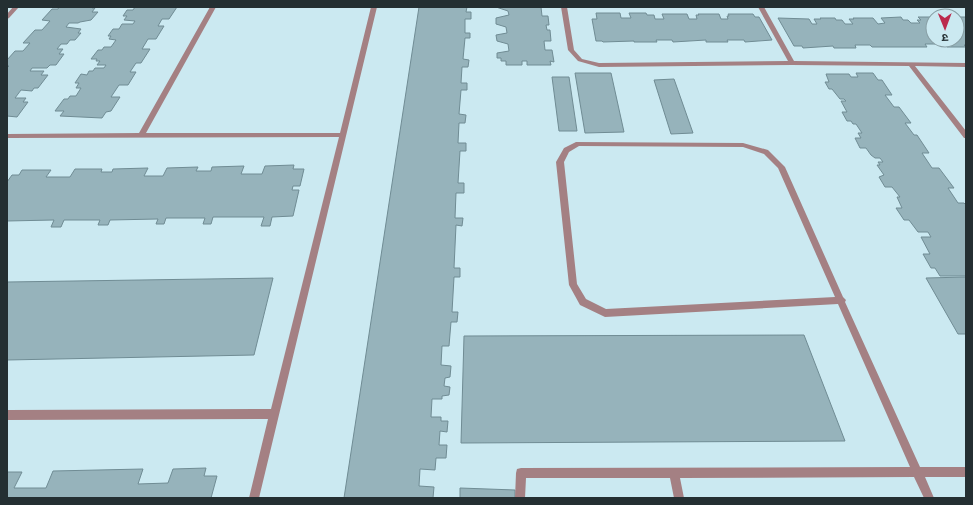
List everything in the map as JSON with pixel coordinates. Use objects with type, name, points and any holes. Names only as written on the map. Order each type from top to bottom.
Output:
[{"type":"street","points":[[7,17],[16,7]]},
{"type":"street","points":[[141,136],[213,7]]},
{"type":"street","points":[[254,498],[374,7]]},
{"type":"street","points":[[564,7],[571,50],[580,60],[600,65],[792,63],[966,65]]},
{"type":"street","points":[[761,7],[792,63]]},
{"type":"street","points":[[910,64],[966,136]]},
{"type":"street","points":[[7,136],[343,135]]},
{"type":"street","points":[[842,300],[606,313],[583,302],[573,285],[560,162],[566,150],[578,144],[743,145],[766,152],[781,167],[842,300],[929,498]]},
{"type":"street","points":[[7,415],[275,414]]},
{"type":"street","points":[[520,498],[521,473],[966,472]]},
{"type":"street","points":[[674,473],[679,498]]},
{"type":"building","points":[[59,7],[93,7],[92,8],[95,8],[92,12],[98,12],[91,20],[78,23],[69,23],[66,27],[81,29],[78,33],[81,33],[75,40],[70,40],[67,44],[61,44],[57,49],[63,49],[59,54],[64,54],[56,65],[50,65],[47,68],[32,68],[30,71],[44,71],[41,75],[48,75],[38,88],[34,88],[32,91],[21,90],[15,98],[26,98],[23,102],[28,102],[17,117],[7,116],[7,68],[9,66],[7,66],[7,60],[15,51],[23,51],[30,43],[23,43],[35,30],[42,30],[50,21],[42,20],[52,9],[58,9]]},
{"type":"building","points":[[135,7],[177,7],[169,19],[162,19],[158,26],[164,26],[156,39],[148,39],[142,49],[150,49],[141,63],[136,63],[130,72],[136,72],[128,85],[119,85],[111,97],[120,97],[111,111],[106,112],[102,118],[60,116],[64,111],[55,111],[64,99],[68,99],[70,96],[76,96],[81,88],[76,88],[79,83],[75,83],[81,74],[87,75],[89,71],[93,71],[95,68],[104,68],[106,65],[97,65],[100,61],[96,61],[97,59],[91,59],[98,50],[102,50],[104,47],[111,47],[116,40],[109,39],[111,36],[108,36],[113,29],[119,29],[122,24],[133,24],[135,21],[124,20],[127,16],[123,16],[127,10],[133,10]]},
{"type":"building","points":[[419,7],[467,7],[466,12],[471,12],[471,19],[465,19],[465,33],[470,33],[470,38],[465,38],[463,59],[469,60],[468,67],[462,67],[461,83],[467,83],[467,90],[461,90],[459,114],[466,115],[465,123],[459,123],[458,143],[466,143],[466,151],[460,151],[458,183],[464,183],[464,193],[456,193],[455,218],[463,218],[462,226],[456,225],[454,268],[460,268],[460,277],[454,277],[452,312],[458,312],[457,322],[451,322],[449,346],[442,346],[441,365],[451,366],[450,377],[445,378],[444,386],[450,387],[449,395],[442,396],[442,399],[432,399],[431,417],[441,417],[441,421],[448,421],[447,432],[440,431],[439,445],[447,445],[446,458],[436,458],[435,470],[420,469],[419,486],[434,487],[433,498],[344,498]]},
{"type":"building","points":[[496,7],[541,7],[542,16],[548,16],[549,25],[546,25],[547,30],[550,30],[551,41],[544,41],[545,50],[552,50],[554,62],[550,61],[551,65],[527,65],[527,61],[522,61],[522,65],[506,65],[506,61],[501,61],[501,58],[497,58],[497,53],[509,51],[508,44],[497,41],[496,35],[507,33],[506,27],[496,24],[496,18],[509,15],[508,11]]},
{"type":"building","points":[[596,13],[620,13],[621,18],[631,18],[629,13],[646,13],[647,15],[654,15],[655,19],[664,19],[662,14],[687,14],[689,19],[697,19],[696,15],[699,15],[698,14],[719,14],[721,19],[728,19],[728,14],[753,14],[755,17],[759,17],[772,40],[745,42],[744,40],[727,40],[728,42],[706,42],[706,40],[673,42],[672,40],[656,40],[657,42],[596,41],[592,19],[597,19]]},
{"type":"building","points":[[901,17],[903,20],[908,20],[911,23],[920,23],[917,20],[921,20],[918,17],[925,17],[925,47],[872,47],[870,45],[855,45],[856,48],[834,48],[833,46],[803,48],[802,46],[794,46],[778,18],[809,19],[812,24],[817,24],[814,19],[835,18],[836,20],[842,20],[845,24],[853,24],[849,19],[873,18],[878,24],[885,23],[881,18]]},
{"type":"building","points":[[965,17],[966,17],[965,45]]},
{"type":"building","points":[[575,73],[611,73],[624,132],[585,133]]},
{"type":"building","points":[[856,73],[873,73],[878,80],[882,80],[892,95],[885,95],[894,107],[899,107],[911,123],[905,123],[914,135],[917,135],[929,153],[922,153],[932,168],[939,168],[954,188],[948,188],[958,203],[964,203],[966,205],[966,276],[940,276],[935,268],[931,268],[923,254],[930,254],[921,237],[931,237],[928,232],[918,232],[909,220],[904,220],[896,208],[902,208],[897,197],[900,197],[892,187],[885,187],[879,177],[884,175],[877,165],[880,165],[878,162],[883,162],[880,158],[875,158],[871,155],[866,148],[860,148],[855,138],[861,138],[858,133],[862,133],[856,124],[853,124],[851,121],[847,121],[842,112],[847,112],[841,101],[846,101],[844,99],[840,99],[832,89],[829,89],[825,82],[829,82],[826,74],[849,74],[851,77],[858,77]]},
{"type":"building","points":[[552,77],[569,77],[577,131],[559,131]]},
{"type":"building","points":[[674,79],[693,133],[671,134],[654,80]]},
{"type":"building","points":[[294,165],[293,169],[304,169],[300,186],[293,186],[292,190],[299,190],[293,216],[272,217],[270,226],[261,226],[264,217],[213,217],[211,224],[203,224],[205,218],[166,218],[164,224],[156,224],[158,219],[110,220],[108,225],[98,225],[100,220],[64,220],[61,227],[51,227],[54,220],[7,221],[7,182],[12,175],[19,175],[22,170],[51,170],[46,177],[70,177],[75,169],[102,169],[101,172],[112,172],[113,169],[148,168],[144,176],[163,176],[167,168],[198,167],[196,171],[211,171],[212,167],[244,166],[241,174],[262,174],[265,166]]},
{"type":"building","points":[[966,277],[966,334],[958,334],[926,278]]},
{"type":"building","points":[[273,278],[254,355],[7,360],[7,282]]},
{"type":"building","points":[[804,335],[845,441],[461,443],[464,336]]},
{"type":"building","points":[[206,468],[204,476],[217,476],[211,498],[7,498],[7,472],[22,472],[14,488],[46,488],[53,471],[143,469],[138,484],[168,483],[173,469]]},
{"type":"building","points":[[460,488],[515,490],[515,498],[460,498]]}]
